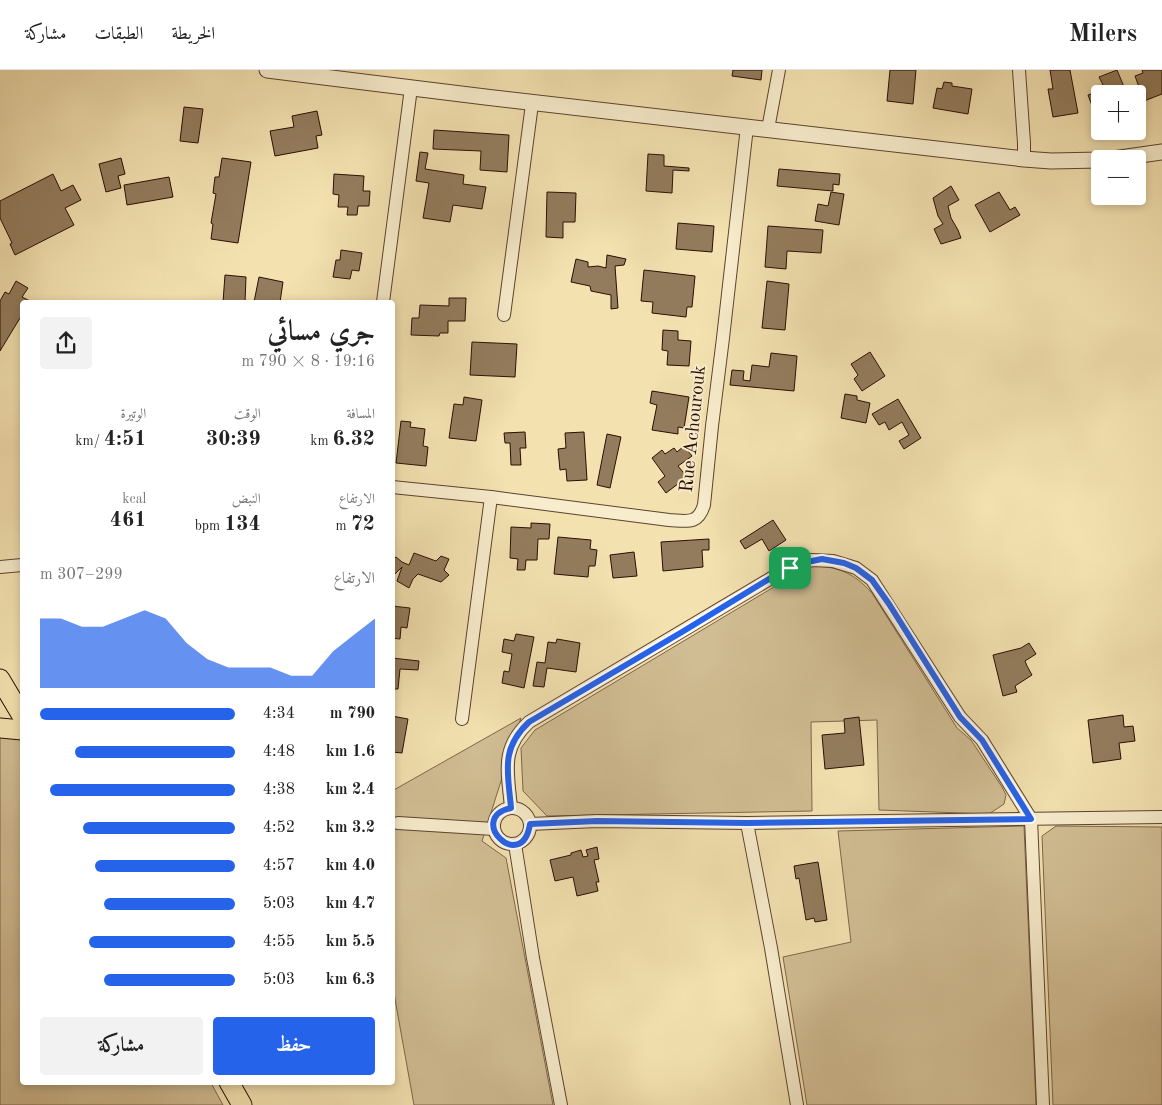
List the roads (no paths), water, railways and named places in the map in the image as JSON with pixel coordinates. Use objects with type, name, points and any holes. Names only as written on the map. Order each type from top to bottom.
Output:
[{"type":"main road","points":[[0,681],[20,713]]},
{"type":"main road","points":[[0,728],[20,730]]},
{"type":"main road","points":[[232,1085],[242,1105]]},
{"type":"street","points":[[267,70],[532,104],[747,127],[838,139],[1024,159],[1051,161],[1091,160]]},
{"type":"street","points":[[768,130],[779,70]]},
{"type":"street","points":[[1019,70],[1024,159]]},
{"type":"street","points":[[383,300],[411,88]]},
{"type":"street","points":[[504,315],[532,104]]},
{"type":"street","name":"Rue Achourouk","points":[[395,487],[669,520],[691,521],[700,514],[704,505],[747,127]]},
{"type":"street","points":[[1146,154],[1162,152]]},
{"type":"street","points":[[462,719],[491,498]]},
{"type":"street","points":[[511,808],[507,764],[509,750],[514,739],[529,722],[774,576],[802,563],[822,559],[844,563],[856,568],[872,580],[889,604],[960,717],[982,740],[1031,819],[1043,1105]]},
{"type":"street","points":[[0,566],[20,565]]},
{"type":"street","points":[[511,808],[525,813],[530,824],[529,833],[526,838],[515,844],[509,844],[500,840],[494,829],[499,813],[511,808]]},
{"type":"street","points":[[530,824],[597,821],[747,823],[1162,817]]},
{"type":"street","points":[[398,823],[494,829]]},
{"type":"street","points":[[747,823],[771,948],[797,1105]]},
{"type":"street","points":[[515,844],[535,968],[561,1105]]}]
